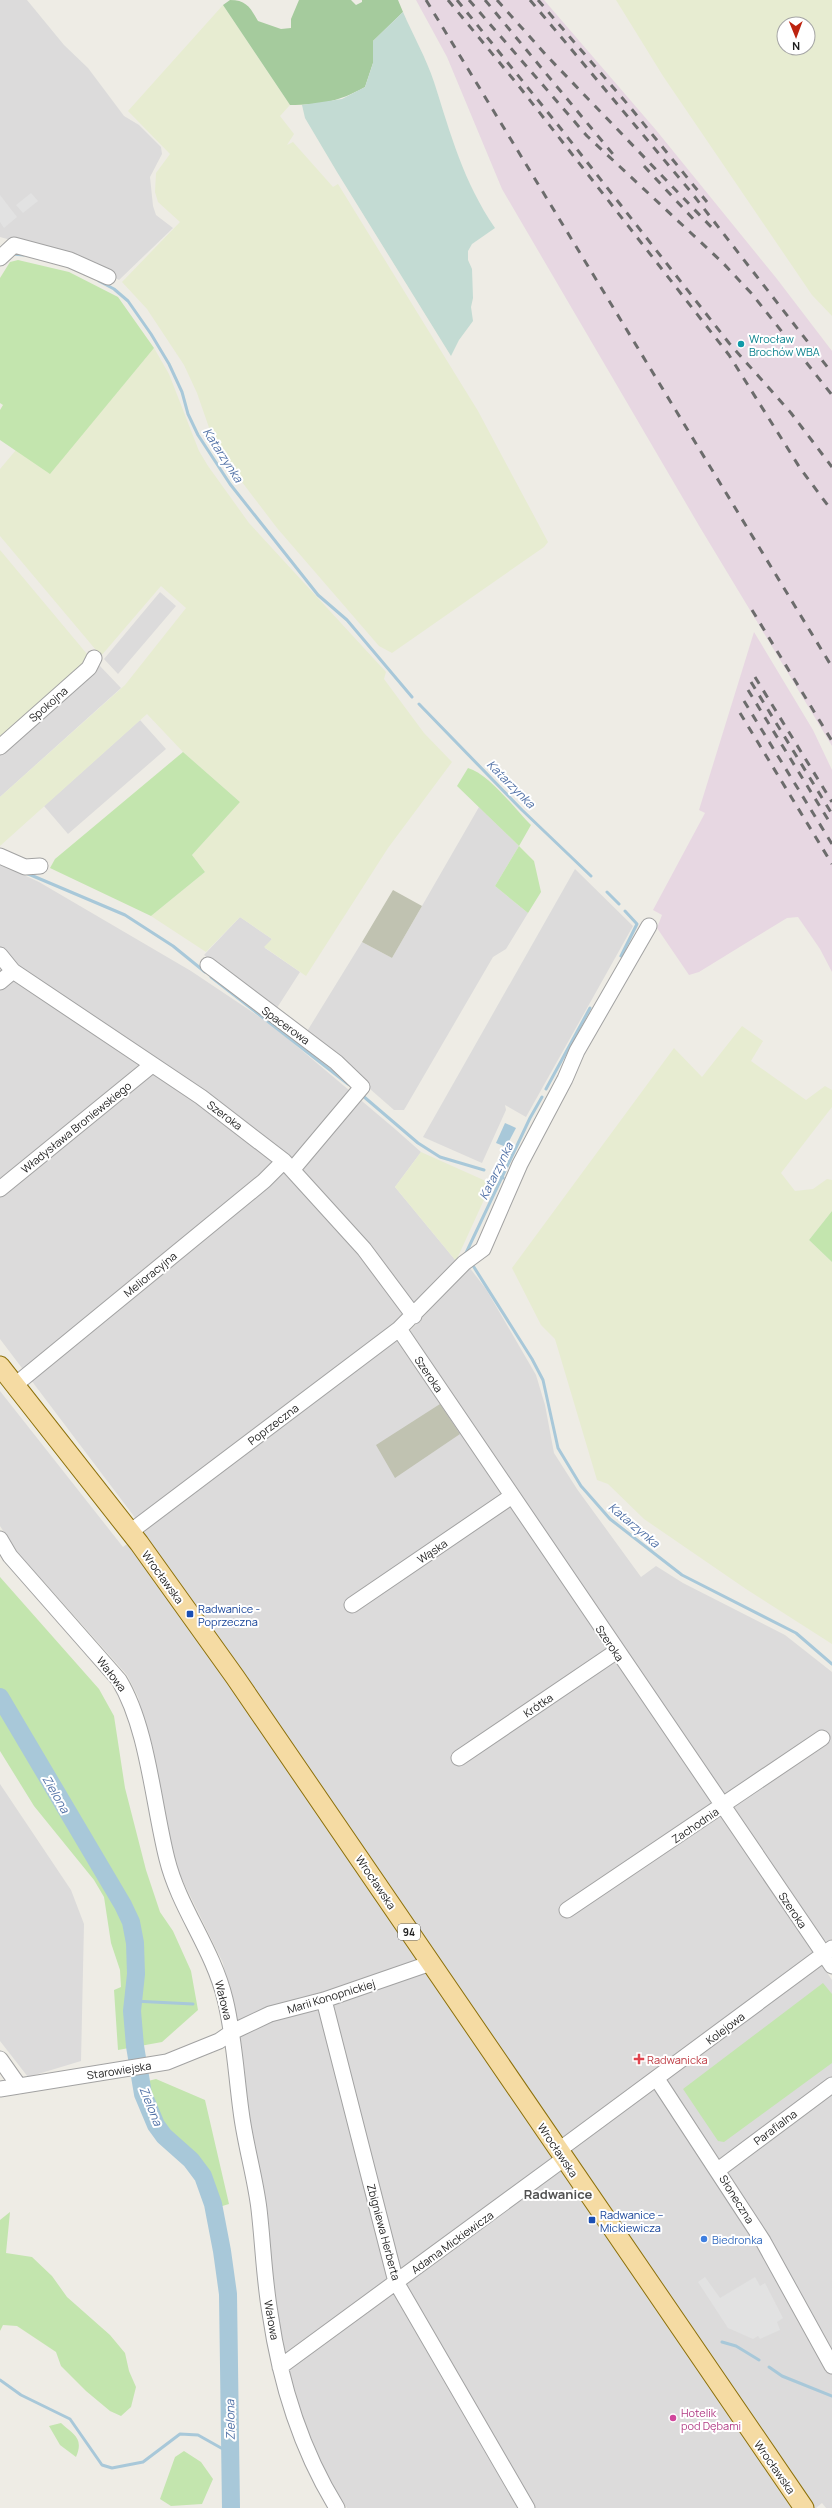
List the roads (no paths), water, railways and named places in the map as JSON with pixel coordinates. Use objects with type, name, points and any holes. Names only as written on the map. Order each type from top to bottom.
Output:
[{"type":"main road","name":"Wrocławska","points":[[0,1366],[130,1532],[235,1677],[804,2508]]},
{"type":"street","points":[[0,258],[14,245],[70,260],[108,277]]},
{"type":"street","name":"Spokojna","points":[[0,747],[89,668],[94,658]]},
{"type":"street","points":[[0,856],[25,867],[40,866]]},
{"type":"street","name":"Poprzeczna","points":[[130,1532],[399,1329],[414,1316],[464,1263],[482,1249],[520,1164],[565,1079],[577,1051],[649,926]]},
{"type":"street","name":"Szeroka","points":[[0,955],[13,971],[214,1107],[288,1165],[364,1248],[414,1316]]},
{"type":"street","name":"Spacerowa","points":[[208,965],[336,1062],[362,1087]]},
{"type":"street","points":[[0,982],[13,971]]},
{"type":"street","name":"Władysława Broniewskiego","points":[[0,1189],[152,1065]]},
{"type":"street","name":"Melioracyjna","points":[[15,1385],[264,1181],[288,1165],[362,1087]]},
{"type":"street","name":"Szeroka","points":[[399,1329],[722,1806],[829,1956]]},
{"type":"street","name":"Wąska","points":[[352,1605],[512,1496]]},
{"type":"street","name":"Wałowa","points":[[0,1539],[10,1556],[119,1680],[129,1696],[141,1740],[169,1869],[218,1975],[232,2032],[242,2118],[259,2208],[270,2313],[280,2367],[301,2437],[318,2478],[337,2508]]},
{"type":"street","name":"Krótka","points":[[459,1758],[617,1651]]},
{"type":"street","name":"Zachodnia","points":[[567,1910],[822,1738]]},
{"type":"street","name":"Kolejowa","points":[[562,2154],[657,2079],[829,1956]]},
{"type":"street","name":"Marii Konopnickiej","points":[[232,2032],[270,2014],[324,2000],[431,1963]]},
{"type":"street","name":"Zbigniewa Herberta","points":[[324,2000],[396,2282],[527,2508]]},
{"type":"street","name":"Starowiejska","points":[[0,2089],[173,2060],[219,2041],[232,2032]]},
{"type":"street","points":[[0,2059],[19,2086]]},
{"type":"street","name":"Słoneczna","points":[[657,2079],[718,2170],[763,2241],[832,2366]]},
{"type":"street","name":"Parafialna","points":[[718,2170],[832,2085]]},
{"type":"street","name":"Adama Mickiewicza","points":[[280,2367],[396,2282],[562,2154]]},
{"type":"waterway","name":"Katarzynka","points":[[12,254],[24,255]]},
{"type":"waterway","name":"Katarzynka","points":[[99,281],[114,289],[128,301],[151,334],[169,364],[182,392],[188,414],[198,435],[230,484],[318,595],[347,620],[412,697]]},
{"type":"waterway","name":"Katarzynka","points":[[419,704],[522,810],[591,876]]},
{"type":"waterway","points":[[26,873],[125,915],[173,946],[205,972]]},
{"type":"waterway","name":"Katarzynka","points":[[607,892],[619,904]]},
{"type":"waterway","name":"Katarzynka","points":[[621,956],[637,924],[625,911]]},
{"type":"waterway","points":[[211,977],[348,1084]]},
{"type":"waterway","name":"Katarzynka","points":[[546,1089],[590,1008]]},
{"type":"waterway","points":[[363,1096],[418,1143],[440,1157],[484,1170]]},
{"type":"waterway","name":"Katarzynka","points":[[466,1253],[530,1118],[542,1097]]},
{"type":"waterway","name":"Katarzynka","points":[[495,1175],[503,1178]]},
{"type":"waterway","name":"Katarzynka","points":[[472,1264],[532,1359],[543,1380],[558,1448],[581,1486],[610,1519],[682,1575],[796,1633],[832,1664]]},
{"type":"waterway","name":"Zielona","points":[[0,1697],[123,1905],[131,1922],[135,1943],[136,1974],[132,2011],[135,2046],[143,2094],[156,2125],[164,2136],[191,2160],[203,2176],[213,2204],[228,2294],[231,2508]]},
{"type":"waterway","points":[[133,2001],[193,2004]]},
{"type":"waterway","points":[[722,2342],[736,2346],[759,2360]]},
{"type":"waterway","points":[[769,2367],[782,2376],[832,2396]]},
{"type":"waterway","points":[[0,2380],[21,2395],[70,2419],[102,2465],[112,2468],[143,2462],[180,2434],[198,2435],[230,2453]]},
{"type":"railway","points":[[426,0],[832,667]]},
{"type":"railway","points":[[448,0],[518,85],[729,355],[800,468],[832,511]]},
{"type":"railway","points":[[457,0],[554,120],[729,343],[791,413],[832,467]]},
{"type":"railway","points":[[469,0],[587,136],[722,262],[752,294],[832,395]]},
{"type":"railway","points":[[485,0],[617,159]]},
{"type":"railway","points":[[497,0],[546,55],[716,232]]},
{"type":"railway","points":[[530,0],[691,192],[832,373]]},
{"type":"railway","points":[[538,0],[630,107],[707,202]]},
{"type":"railway","points":[[644,166],[697,223]]},
{"type":"railway","points":[[752,610],[832,741]]},
{"type":"railway","points":[[755,677],[832,802]]},
{"type":"railway","points":[[751,682],[832,814]]},
{"type":"railway","points":[[748,690],[832,826]]},
{"type":"railway","points":[[744,701],[832,844]]},
{"type":"railway","points":[[740,713],[832,864]]},
{"type":"place","name":"Wrocław Brochów WBA","points":[[741,344]]},
{"type":"place","name":"Radwanice - Poprzeczna","points":[[190,1614]]},
{"type":"place","name":"Radwanicka","points":[[639,2059]]},
{"type":"place","name":"Radwanice – Mickiewicza","points":[[592,2220]]},
{"type":"place","name":"Biedronka","points":[[704,2239]]},
{"type":"place","name":"Hotelik pod Dębami","points":[[673,2418]]},
{"type":"district","name":"Radwanice","points":[[558,2194]]}]
